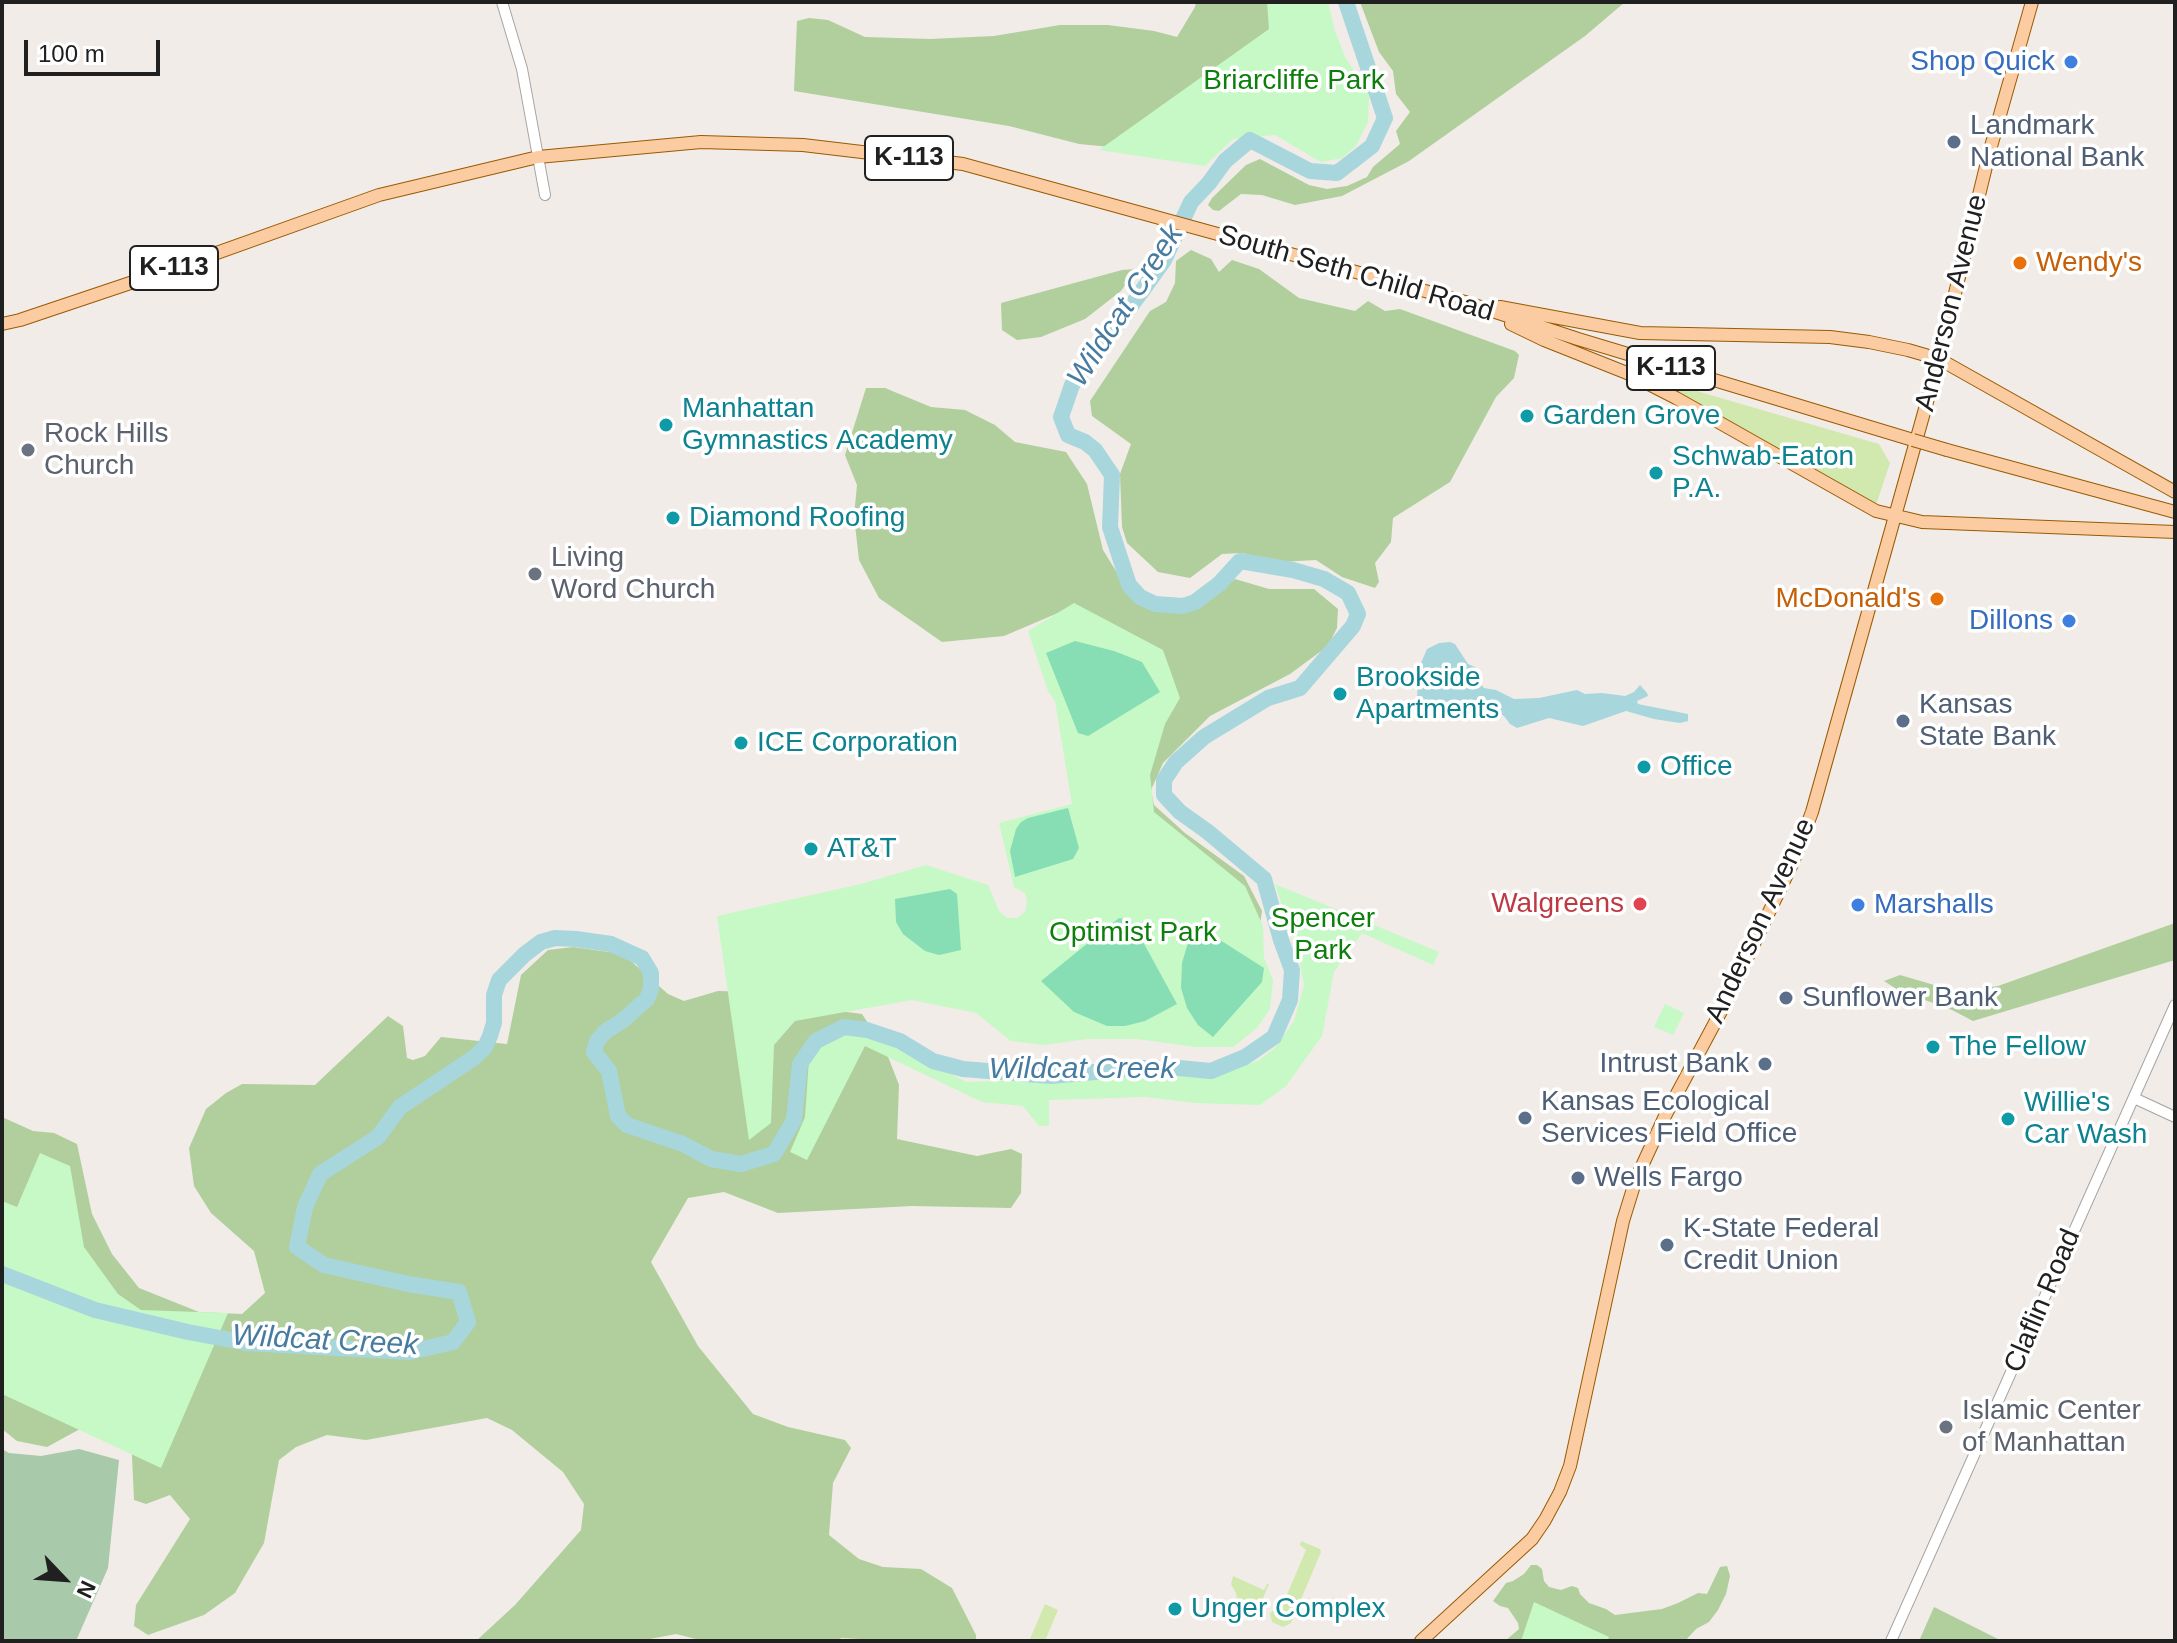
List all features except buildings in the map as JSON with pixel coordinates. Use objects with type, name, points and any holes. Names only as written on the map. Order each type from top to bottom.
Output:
[{"type":"main road","name":"Anderson Avenue","points":[[1421,1641],[1532,1539],[1560,1492],[1570,1466],[1623,1221],[1636,1179],[1665,1116],[1726,1002],[1812,812],[1939,359],[1990,150],[2032,2]]},
{"type":"main road","name":"South Seth Child Road","points":[[2,324],[169,270],[367,199],[538,157],[701,142],[803,145],[963,164],[1465,302],[1878,430],[2175,512]]},
{"type":"main road","points":[[1465,302],[1640,333],[1830,337],[1869,342],[1939,359],[2175,492]]},
{"type":"main road","points":[[1465,302],[1544,340],[1627,373],[1876,511],[1922,522],[2175,532]]},
{"type":"street","points":[[502,2],[522,69],[545,195]]},
{"type":"street","name":"Claflin Road","points":[[1891,1641],[2175,1005]]},
{"type":"street","points":[[2134,1098],[2175,1117]]},
{"type":"green space","points":[[1196,2],[1324,2],[1254,124],[1174,153],[1079,144],[1009,126],[794,91],[797,21],[809,18],[828,20],[865,37],[930,39],[994,36],[1060,25],[1108,25],[1177,37]]},
{"type":"green space","name":"Briarcliffe Park","points":[[1267,2],[1328,2],[1345,57],[1369,93],[1368,122],[1356,146],[1342,158],[1321,162],[1275,135],[1233,139],[1205,166],[1099,150],[1269,29]]},
{"type":"green space","points":[[1360,2],[1625,2],[1585,36],[1409,161],[1342,196],[1295,205],[1262,195],[1241,194],[1219,211],[1213,210],[1208,205],[1212,198],[1246,165],[1260,159],[1309,185],[1327,189],[1347,186],[1367,177],[1373,167],[1400,144],[1396,131],[1410,112],[1396,94],[1393,71],[1379,52]]},
{"type":"green space","points":[[1191,250],[1211,259],[1219,272],[1232,260],[1259,269],[1299,298],[1355,311],[1368,301],[1385,311],[1400,309],[1519,355],[1514,378],[1496,397],[1450,482],[1393,518],[1391,542],[1375,563],[1379,582],[1375,588],[1342,577],[1316,560],[1280,562],[1242,553],[1222,554],[1190,578],[1158,572],[1127,543],[1122,527],[1120,474],[1131,444],[1092,416],[1090,401],[1150,311],[1166,302],[1175,283],[1176,261]]},
{"type":"green space","points":[[1136,269],[1121,291],[1085,319],[1041,337],[1017,340],[1002,330],[1001,303],[1122,270]]},
{"type":"green space","points":[[1676,385],[1879,444],[1890,463],[1876,505],[1677,391],[1673,388]]},
{"type":"green space","points":[[866,388],[885,388],[931,407],[965,410],[995,425],[1015,442],[1066,452],[1087,484],[1103,550],[1132,597],[1156,611],[1195,609],[1235,579],[1269,589],[1314,589],[1338,609],[1337,628],[1328,646],[1290,674],[1210,716],[1163,763],[1151,790],[1154,805],[1185,833],[1244,876],[1262,911],[1259,931],[1161,847],[1072,607],[1004,636],[942,642],[879,598],[859,560],[854,516],[857,485],[845,455]]},
{"type":"green space","name":"Optimist Park","points":[[1074,603],[1163,650],[1180,698],[1165,724],[1150,775],[1154,812],[1245,886],[1263,926],[1264,958],[1273,980],[1270,1009],[1257,1028],[1233,1047],[1196,1047],[1137,1039],[1087,1039],[1043,1045],[1011,1041],[976,1013],[912,1000],[795,1021],[774,1045],[771,1123],[749,1140],[717,916],[861,884],[926,865],[988,885],[999,911],[1007,918],[1017,918],[1025,912],[1025,893],[1014,887],[999,823],[1072,804],[1055,701],[1048,691],[1028,631]]},
{"type":"green space","points":[[1075,641],[1142,662],[1160,692],[1088,736],[1078,733],[1046,653]]},
{"type":"green space","points":[[1068,808],[1079,848],[1073,859],[1015,877],[1010,851],[1021,822]]},
{"type":"green space","name":"Spencer Park","points":[[1275,884],[1439,952],[1433,965],[1362,933],[1334,972],[1322,1036],[1286,1086],[1260,1105],[1196,1103],[1145,1097],[1049,1100],[1049,1126],[1039,1126],[1023,1106],[982,1102],[865,1046],[807,1160],[790,1152],[805,1117],[809,1059],[822,1034],[839,1025],[866,1034],[967,1082],[1059,1082],[1124,1076],[1210,1075],[1258,1061],[1275,1048],[1294,1021],[1304,985],[1298,954]]},
{"type":"green space","points":[[950,889],[957,894],[961,950],[939,955],[925,951],[903,934],[896,922],[895,899]]},
{"type":"green space","points":[[1119,918],[1131,920],[1177,1004],[1145,1021],[1107,1026],[1074,1012],[1041,981]]},
{"type":"green space","points":[[2175,923],[2175,960],[1973,1021],[1898,990],[1884,981],[1900,975],[1958,992],[1998,986]]},
{"type":"green space","points":[[1198,926],[1264,968],[1262,982],[1213,1037],[1198,1025],[1187,1008],[1181,988],[1182,963]]},
{"type":"green space","points":[[573,947],[623,954],[668,994],[684,1001],[718,991],[759,992],[824,1009],[862,1014],[885,1049],[899,1085],[897,1139],[977,1156],[1011,1149],[1022,1154],[1021,1193],[1011,1208],[912,1206],[778,1213],[724,1192],[688,1198],[651,1262],[698,1346],[753,1414],[788,1427],[845,1440],[851,1448],[833,1483],[829,1535],[859,1559],[883,1567],[921,1569],[952,1588],[976,1635],[976,1641],[841,1638],[839,1641],[704,1641],[676,1634],[649,1641],[476,1641],[515,1605],[581,1530],[584,1504],[563,1472],[512,1430],[487,1418],[366,1440],[327,1435],[296,1447],[279,1460],[264,1543],[235,1593],[204,1615],[148,1635],[134,1626],[136,1605],[190,1519],[170,1495],[146,1504],[134,1500],[131,1435],[91,1423],[47,1447],[17,1441],[2,1429],[2,1117],[33,1131],[54,1133],[77,1144],[92,1214],[112,1254],[139,1288],[199,1312],[242,1314],[265,1293],[254,1251],[211,1213],[194,1186],[189,1148],[206,1109],[242,1084],[315,1085],[388,1016],[403,1026],[407,1058],[413,1060],[425,1056],[441,1037],[507,1044],[521,975],[548,950]]},
{"type":"green space","points":[[1665,1004],[1684,1013],[1673,1035],[1654,1027]]},
{"type":"green space","points":[[40,1153],[70,1166],[84,1247],[118,1294],[141,1310],[228,1313],[161,1468],[2,1394],[2,1201],[17,1207]]},
{"type":"green space","points":[[2,1449],[9,1453],[41,1456],[79,1449],[119,1460],[108,1568],[76,1641],[2,1641]]},
{"type":"green space","points":[[1301,1541],[1321,1552],[1291,1623],[1283,1627],[1272,1622],[1270,1614],[1274,1609],[1280,1611],[1306,1550],[1300,1545]]},
{"type":"green space","points":[[1531,1565],[1542,1569],[1544,1581],[1549,1587],[1561,1590],[1572,1586],[1578,1588],[1589,1603],[1615,1615],[1662,1609],[1698,1593],[1707,1594],[1720,1567],[1727,1566],[1730,1576],[1718,1610],[1709,1622],[1696,1629],[1685,1641],[1505,1641],[1519,1629],[1518,1623],[1508,1608],[1493,1601],[1506,1583],[1524,1574]]},
{"type":"green space","points":[[1233,1576],[1264,1590],[1269,1584],[1258,1610],[1252,1612],[1238,1604],[1231,1584]]},
{"type":"green space","points":[[1534,1602],[1609,1637],[1607,1641],[1521,1641]]},
{"type":"green space","points":[[1045,1604],[1058,1610],[1045,1641],[1029,1641]]},
{"type":"green space","points":[[1934,1607],[2002,1641],[1919,1641]]},
{"type":"water","points":[[1450,642],[1455,644],[1468,664],[1475,667],[1484,688],[1514,699],[1539,698],[1577,690],[1585,694],[1625,696],[1640,685],[1648,696],[1637,701],[1638,704],[1688,714],[1688,721],[1680,723],[1654,719],[1626,711],[1583,726],[1549,718],[1517,728],[1486,706],[1437,711],[1428,709],[1417,703],[1418,670],[1427,649]]},
{"type":"waterway","name":"Wildcat Creek","points":[[2,1274],[95,1310],[247,1343],[410,1352],[453,1342],[468,1322],[459,1292],[324,1265],[297,1247],[305,1207],[320,1174],[378,1137],[400,1107],[475,1057],[485,1047],[494,1023],[494,995],[499,980],[525,954],[541,942],[555,938],[611,944],[642,958],[651,973],[651,989],[647,999],[606,1031],[597,1041],[594,1052],[609,1071],[618,1116],[627,1125],[683,1144],[711,1159],[741,1164],[774,1154],[794,1120],[800,1064],[816,1041],[844,1027],[867,1030],[900,1041],[933,1061],[963,1069],[1051,1076],[1139,1068],[1211,1071],[1245,1057],[1274,1037],[1290,1000],[1292,970],[1264,879],[1180,812],[1164,795],[1164,780],[1176,762],[1204,737],[1268,698],[1300,688],[1353,626],[1358,614],[1348,593],[1324,579],[1240,561],[1219,584],[1195,602],[1183,606],[1155,604],[1140,597],[1129,585],[1110,527],[1112,475],[1095,450],[1068,435],[1061,417],[1072,385],[1164,260],[1191,202],[1225,161],[1250,140],[1310,171],[1337,173],[1372,146],[1385,118],[1346,2]]},
{"type":"place","name":"Shop Quick","points":[[2071,62]]},
{"type":"place","name":"Landmark National Bank","points":[[1954,142]]},
{"type":"place","name":"Wendy's","points":[[2020,263]]},
{"type":"place","name":"Garden Grove","points":[[1527,416]]},
{"type":"place","name":"Manhattan Gymnastics Academy","points":[[666,425]]},
{"type":"place","name":"Rock Hills Church","points":[[28,450]]},
{"type":"place","name":"Schwab-Eaton P.A.","points":[[1656,473]]},
{"type":"place","name":"Diamond Roofing","points":[[673,518]]},
{"type":"place","name":"Living Word Church","points":[[535,574]]},
{"type":"place","name":"McDonald's","points":[[1937,599]]},
{"type":"place","name":"Dillons","points":[[2069,621]]},
{"type":"place","name":"Brookside Apartments","points":[[1340,694]]},
{"type":"place","name":"Kansas State Bank","points":[[1903,721]]},
{"type":"place","name":"ICE Corporation","points":[[741,743]]},
{"type":"place","name":"Office","points":[[1644,767]]},
{"type":"place","name":"AT&T","points":[[811,849]]},
{"type":"place","name":"Walgreens","points":[[1640,904]]},
{"type":"place","name":"Marshalls","points":[[1858,905]]},
{"type":"place","name":"Sunflower Bank","points":[[1786,998]]},
{"type":"place","name":"The Fellow","points":[[1933,1047]]},
{"type":"place","name":"Intrust Bank","points":[[1765,1064]]},
{"type":"place","name":"Kansas Ecological Services Field Office","points":[[1525,1118]]},
{"type":"place","name":"Willie's Car Wash","points":[[2008,1119]]},
{"type":"place","name":"Wells Fargo","points":[[1578,1178]]},
{"type":"place","name":"K-State Federal Credit Union","points":[[1667,1245]]},
{"type":"place","name":"Islamic Center of Manhattan","points":[[1946,1427]]},
{"type":"place","name":"Unger Complex","points":[[1175,1609]]}]
